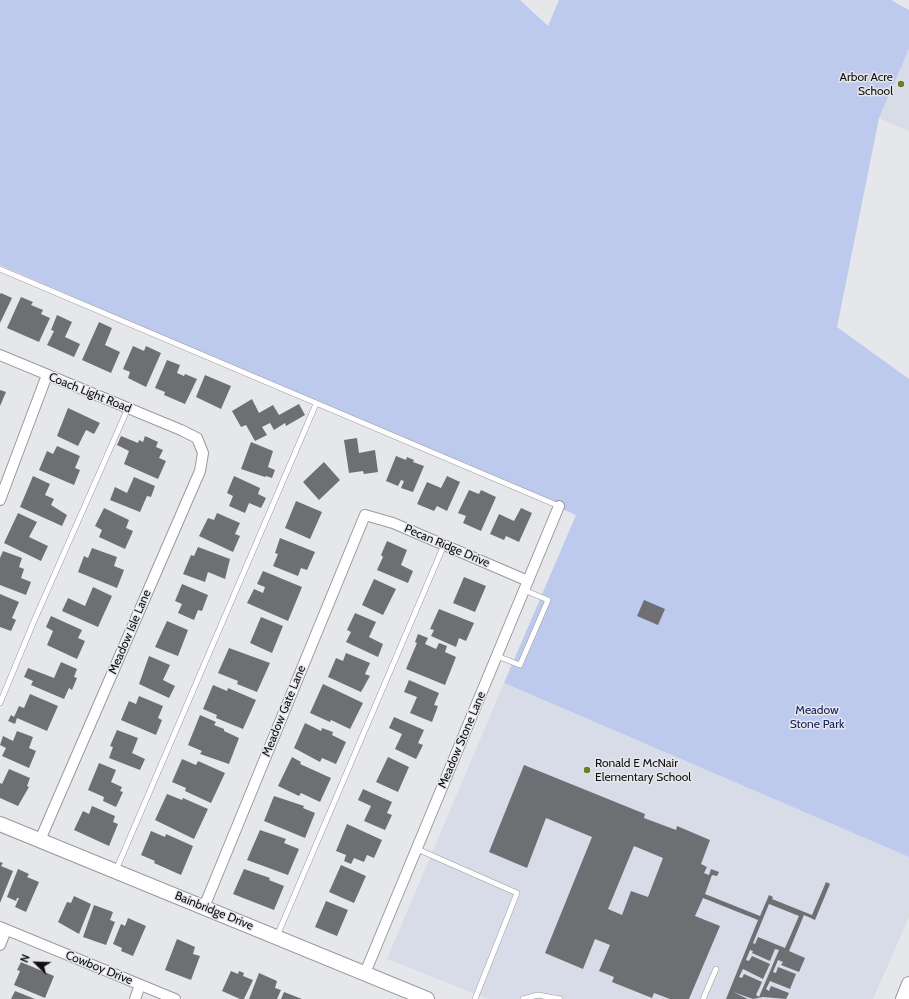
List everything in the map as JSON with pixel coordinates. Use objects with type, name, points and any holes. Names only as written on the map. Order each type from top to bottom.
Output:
[{"type":"street","name":"Coach Light Road","points":[[0,355],[181,430]]},
{"type":"street","points":[[0,500],[47,375]]},
{"type":"street","name":"Meadow Isle Lane","points":[[40,840],[200,472],[204,452],[197,438],[181,430]]},
{"type":"street","name":"Meadow Stone Lane","points":[[365,973],[559,506]]},
{"type":"street","name":"Pecan Ridge Drive","points":[[365,515],[393,523],[444,545],[526,585]]},
{"type":"street","name":"Meadow Gate Lane","points":[[204,907],[365,515]]},
{"type":"street","name":"Bainbridge Drive","points":[[0,824],[427,999]]},
{"type":"street","points":[[0,945],[3,929]]},
{"type":"street","name":"Cowboy Drive","points":[[3,929],[175,999]]},
{"type":"street","points":[[902,999],[909,984]]},
{"type":"street","points":[[134,999],[140,985]]},
{"type":"lane","points":[[0,269],[559,506]]},
{"type":"lane","points":[[116,871],[316,404]]},
{"type":"lane","points":[[0,703],[34,621],[128,408]]},
{"type":"lane","points":[[276,937],[444,545]]},
{"type":"lane","points":[[497,656],[520,665],[548,600],[526,585]]},
{"type":"lane","points":[[417,849],[517,894],[475,999]]},
{"type":"lane","points":[[703,999],[716,969]]},
{"type":"lane","points":[[523,999],[538,995],[560,999]]},
{"type":"shaded area","name":"Arbor Acre School","points":[[909,49],[909,131],[879,118]]},
{"type":"shaded area","name":"Ronald E McNair Elementary School","points":[[504,683],[909,857],[909,917],[873,999],[488,999],[387,959]]},
{"type":"green space","name":"Meadow Stone Park","points":[[0,0],[520,0],[548,26],[559,0],[891,0],[909,10],[909,49],[879,118],[837,327],[909,379],[909,857],[504,683],[576,515],[0,265]]},
{"type":"building","points":[[1,293],[12,298],[0,323],[0,294]]},
{"type":"building","points":[[21,297],[33,302],[31,305],[43,310],[41,314],[50,318],[39,342],[7,328]]},
{"type":"building","points":[[57,315],[72,322],[65,337],[80,344],[74,357],[47,345],[54,331],[51,330]]},
{"type":"building","points":[[99,322],[112,328],[105,345],[120,352],[111,373],[82,360]]},
{"type":"building","points":[[133,346],[144,351],[146,346],[161,353],[146,387],[128,378],[130,372],[123,369]]},
{"type":"building","points":[[167,360],[180,365],[177,373],[184,376],[185,374],[197,379],[185,404],[164,395],[165,392],[155,388]]},
{"type":"building","points":[[205,375],[231,386],[221,409],[196,397]]},
{"type":"building","points":[[0,390],[6,392],[0,406]]},
{"type":"building","points":[[252,399],[259,413],[273,405],[279,415],[299,404],[305,415],[286,426],[285,423],[274,430],[270,423],[262,427],[267,435],[255,441],[246,425],[241,427],[232,411]]},
{"type":"building","points":[[68,408],[100,423],[94,434],[86,430],[78,446],[57,436]]},
{"type":"building","points":[[121,436],[138,443],[139,440],[143,442],[145,436],[158,442],[156,447],[163,450],[159,458],[166,461],[158,479],[124,464],[129,451],[117,445]]},
{"type":"building","points":[[357,438],[359,453],[375,450],[378,472],[364,474],[363,471],[349,473],[344,440]]},
{"type":"building","points":[[251,442],[273,451],[268,467],[275,470],[272,478],[241,469]]},
{"type":"building","points":[[57,446],[80,456],[75,468],[80,470],[74,485],[39,470],[47,451],[53,454]]},
{"type":"building","points":[[396,456],[406,460],[407,457],[414,460],[413,462],[424,466],[413,492],[401,488],[404,481],[401,480],[398,486],[386,481]]},
{"type":"building","points":[[324,462],[340,480],[319,500],[303,482]]},
{"type":"building","points":[[33,476],[50,484],[45,495],[54,499],[51,505],[67,515],[62,526],[20,507]]},
{"type":"building","points":[[234,476],[260,488],[258,494],[266,498],[261,508],[249,503],[245,513],[229,506],[233,496],[227,493]]},
{"type":"building","points":[[447,476],[460,482],[447,511],[437,506],[434,511],[417,504],[427,482],[441,488]]},
{"type":"building","points":[[134,477],[155,486],[151,497],[147,496],[140,512],[110,500],[115,487],[127,493]]},
{"type":"building","points":[[469,490],[479,494],[481,490],[496,497],[481,531],[463,523],[466,516],[458,513]]},
{"type":"building","points":[[296,501],[322,512],[310,539],[285,528]]},
{"type":"building","points":[[104,508],[129,520],[126,528],[133,531],[125,549],[99,537],[102,530],[95,526]]},
{"type":"building","points":[[521,508],[532,513],[519,542],[506,536],[504,540],[490,534],[499,514],[514,521]]},
{"type":"building","points":[[18,513],[37,522],[29,537],[48,546],[41,561],[4,543]]},
{"type":"building","points":[[217,513],[240,523],[235,534],[240,536],[233,552],[199,536],[208,518],[214,520]]},
{"type":"building","points":[[280,538],[315,552],[307,570],[301,568],[298,576],[273,566],[278,554],[275,553]]},
{"type":"building","points":[[387,541],[407,550],[401,565],[413,571],[408,583],[377,570],[383,557],[381,555]]},
{"type":"building","points":[[198,547],[230,559],[225,579],[208,572],[205,582],[183,574],[191,555],[194,556]]},
{"type":"building","points":[[92,548],[117,557],[114,566],[124,570],[117,588],[78,572],[84,556],[88,558]]},
{"type":"building","points":[[3,551],[22,558],[19,567],[24,569],[21,578],[31,582],[26,595],[0,585],[0,558]]},
{"type":"building","points":[[263,571],[302,587],[288,621],[247,603],[254,589],[263,593],[265,587],[257,584]]},
{"type":"building","points":[[464,577],[486,586],[475,612],[453,603]]},
{"type":"building","points":[[374,579],[396,589],[383,615],[362,605]]},
{"type":"building","points":[[182,584],[208,595],[202,611],[198,610],[194,620],[178,613],[182,604],[175,601]]},
{"type":"building","points":[[93,587],[112,596],[98,627],[62,611],[68,598],[85,606]]},
{"type":"building","points":[[0,594],[19,602],[12,618],[16,620],[11,631],[0,627]]},
{"type":"building","points":[[644,600],[665,609],[658,625],[637,616]]},
{"type":"building","points":[[439,609],[474,623],[466,641],[459,638],[456,647],[431,636],[434,630],[430,629]]},
{"type":"building","points":[[355,613],[376,622],[369,637],[383,644],[378,657],[346,642],[351,632],[347,630]]},
{"type":"building","points":[[51,616],[82,630],[78,638],[85,641],[77,659],[47,645],[53,631],[46,627]]},
{"type":"building","points":[[261,617],[283,626],[272,653],[250,643]]},
{"type":"building","points":[[167,621],[188,630],[178,656],[155,647]]},
{"type":"building","points":[[418,634],[428,638],[425,644],[436,649],[439,643],[447,646],[445,652],[456,657],[445,685],[406,669],[417,643],[415,642]]},
{"type":"building","points":[[229,648],[270,663],[257,692],[237,684],[238,681],[218,673]]},
{"type":"building","points":[[346,653],[370,663],[365,674],[370,676],[361,692],[328,677],[336,658],[343,661]]},
{"type":"building","points":[[149,656],[170,665],[163,680],[175,686],[169,698],[139,684]]},
{"type":"building","points":[[61,662],[77,669],[74,677],[77,678],[72,690],[69,688],[64,699],[31,685],[33,681],[24,677],[28,668],[54,678]]},
{"type":"building","points":[[409,680],[439,693],[434,705],[438,706],[432,722],[410,713],[417,697],[404,692]]},
{"type":"building","points":[[323,684],[363,703],[350,729],[331,720],[330,722],[310,713]]},
{"type":"building","points":[[213,685],[227,691],[228,688],[256,700],[243,729],[216,718],[217,715],[203,709]]},
{"type":"building","points":[[30,694],[58,706],[47,731],[17,718],[15,724],[8,721],[11,715],[14,717],[19,706],[24,708]]},
{"type":"building","points":[[139,696],[163,706],[158,718],[162,720],[156,735],[121,720],[129,701],[136,704]]},
{"type":"building","points":[[200,715],[216,722],[214,725],[239,738],[229,764],[200,754],[202,751],[188,745]]},
{"type":"building","points":[[394,717],[424,730],[418,743],[423,745],[416,759],[395,749],[402,734],[389,728]]},
{"type":"building","points":[[305,723],[321,731],[322,728],[333,732],[332,735],[346,742],[336,764],[322,758],[320,762],[294,748]]},
{"type":"building","points":[[117,730],[138,738],[132,753],[145,759],[140,770],[109,758],[113,747],[110,746]]},
{"type":"building","points":[[17,731],[33,737],[29,748],[36,751],[29,768],[2,756],[6,748],[0,745],[3,736],[13,741]]},
{"type":"building","points":[[292,757],[301,762],[300,764],[331,778],[320,802],[301,793],[299,796],[278,786]]},
{"type":"building","points":[[388,757],[409,767],[398,792],[376,782]]},
{"type":"building","points":[[182,759],[196,765],[198,761],[225,773],[211,803],[185,791],[186,788],[172,782]]},
{"type":"building","points":[[99,763],[116,770],[111,782],[122,787],[120,791],[123,792],[116,807],[103,801],[104,797],[88,790]]},
{"type":"building","points":[[524,765],[645,814],[644,818],[676,830],[677,826],[710,840],[701,864],[707,867],[704,873],[709,875],[711,869],[719,872],[717,876],[712,875],[705,894],[760,916],[769,895],[773,897],[772,899],[812,915],[826,882],[830,884],[815,920],[804,915],[789,951],[805,958],[799,972],[781,965],[783,962],[778,960],[773,972],[776,973],[778,967],[796,974],[790,989],[770,981],[766,989],[769,991],[771,986],[789,993],[786,999],[763,997],[753,999],[733,992],[748,999],[726,999],[758,920],[703,898],[695,916],[720,926],[689,999],[670,999],[654,993],[652,998],[612,982],[614,977],[599,971],[610,945],[595,939],[583,969],[545,953],[592,837],[546,818],[527,868],[489,852]],"holes":[[[634,846],[663,858],[648,897],[631,891],[622,915],[608,909]],[[769,904],[799,916],[785,948],[758,937],[755,944],[753,943]],[[775,949],[779,950],[759,997],[756,995],[762,982],[744,974],[742,978],[739,977],[743,969],[763,979],[770,964],[752,956],[749,961],[746,960],[750,950],[753,951],[752,953],[770,961]]]},
{"type":"building","points":[[9,769],[30,778],[27,786],[29,787],[18,806],[0,798],[0,783],[2,784]]},
{"type":"building","points":[[363,789],[392,802],[387,813],[392,815],[385,830],[364,821],[371,806],[358,800]]},
{"type":"building","points":[[167,794],[182,800],[183,798],[208,809],[194,839],[155,820]]},
{"type":"building","points":[[274,796],[304,806],[303,808],[315,813],[305,838],[264,821]]},
{"type":"building","points":[[92,806],[115,816],[113,822],[118,824],[109,846],[74,830],[83,811],[89,814]]},
{"type":"building","points":[[347,824],[382,840],[374,858],[367,855],[364,862],[354,858],[351,864],[344,861],[346,855],[336,851]]},
{"type":"building","points":[[260,830],[286,839],[284,843],[299,849],[288,875],[247,860]]},
{"type":"building","points":[[151,831],[165,837],[166,834],[193,846],[181,875],[154,863],[155,861],[141,855]]},
{"type":"building","points":[[0,862],[3,863],[1,866],[13,871],[0,903]]},
{"type":"building","points":[[341,865],[366,876],[354,903],[329,892]]},
{"type":"building","points":[[18,869],[29,874],[27,877],[39,882],[26,912],[15,907],[19,898],[17,898],[16,901],[7,897]]},
{"type":"building","points":[[244,869],[270,878],[269,880],[284,886],[274,910],[233,894]]},
{"type":"building","points":[[74,896],[91,904],[79,934],[58,922],[67,902],[71,903]]},
{"type":"building","points":[[326,901],[348,910],[337,936],[315,927]]},
{"type":"building","points":[[94,905],[113,912],[110,920],[115,922],[106,945],[83,937]]},
{"type":"building","points":[[128,918],[146,926],[133,956],[121,951],[122,948],[113,944],[121,924],[125,926]]},
{"type":"building","points":[[177,939],[195,947],[193,954],[200,956],[191,980],[165,970]]},
{"type":"building","points":[[21,962],[54,976],[45,998],[14,985],[20,971],[17,970]]},
{"type":"building","points":[[231,971],[238,974],[239,971],[244,973],[243,976],[253,980],[244,999],[240,999],[222,991]]},
{"type":"building","points":[[259,973],[277,981],[275,988],[281,990],[277,999],[249,999]]},
{"type":"building","points":[[15,991],[35,999],[11,999]]},
{"type":"building","points":[[284,992],[302,999],[281,999]]},
{"type":"place","name":"Arbor Acre School","points":[[901,84]]},
{"type":"place","name":"Ronald E McNair Elementary School","points":[[587,770]]}]
